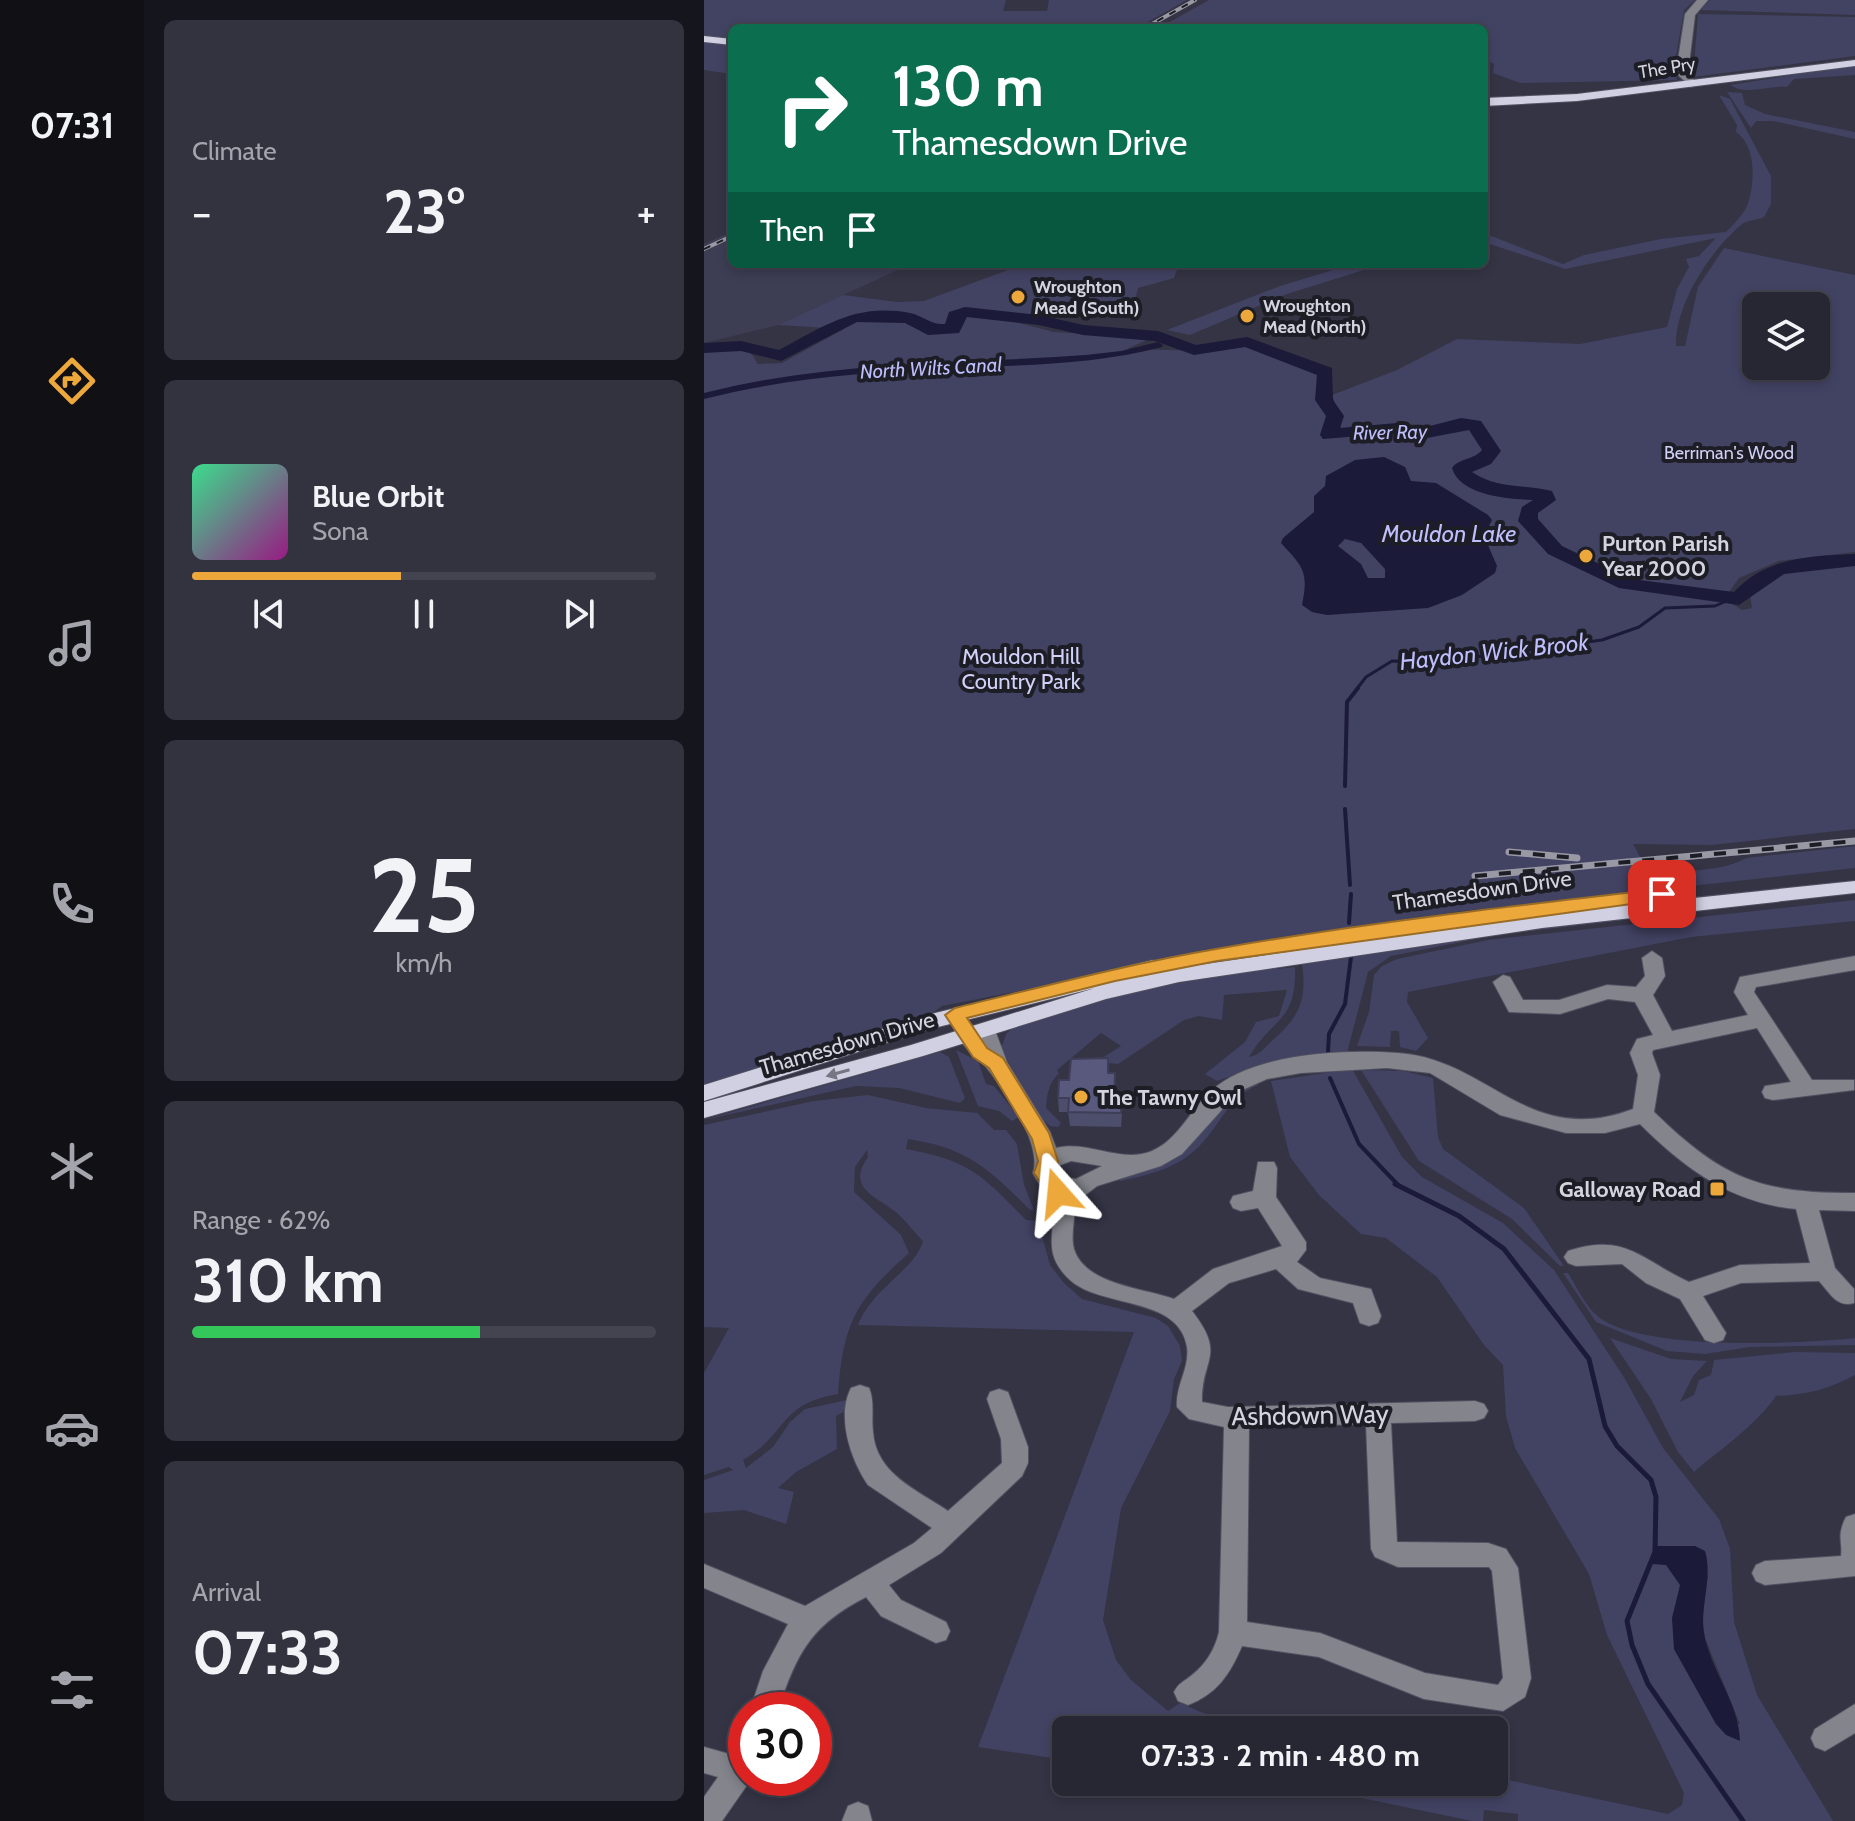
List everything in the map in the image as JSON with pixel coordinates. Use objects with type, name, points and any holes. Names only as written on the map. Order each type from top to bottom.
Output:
[{"type":"main road","points":[[704,39],[728,42]]},
{"type":"main road","name":"The Pry","points":[[1488,102],[1642,91],[1751,72],[1855,63]]},
{"type":"main road","name":"Thamesdown Drive","points":[[704,1110],[1115,974],[1371,938],[1587,902],[1855,874]]},
{"type":"main road","name":"Thamesdown Drive","points":[[1371,938],[1855,887]]},
{"type":"main road","name":"Thamesdown Drive","points":[[704,1093],[840,1051],[879,1047],[1275,952]]},
{"type":"street","points":[[1691,84],[1682,73],[1684,52],[1690,14],[1703,0]]},
{"type":"street","points":[[1642,995],[1655,976],[1652,958]]},
{"type":"street","points":[[1805,1087],[1744,992],[1747,982],[1855,963]]},
{"type":"street","points":[[1503,982],[1516,1007],[1560,1007],[1607,992],[1642,995]]},
{"type":"street","points":[[1642,995],[1665,1038]]},
{"type":"street","points":[[1643,1114],[1649,1075],[1641,1050],[1649,1041],[1762,1020]]},
{"type":"street","points":[[971,1023],[980,1052],[996,1063],[1042,1138],[1075,1184],[1062,1249],[1078,1274],[1104,1289],[1153,1301],[1175,1311],[1221,1276],[1282,1258],[1296,1245],[1253,1200],[1266,1168]]},
{"type":"street","points":[[1057,1157],[1046,1178],[1075,1184],[1133,1164],[1148,1162],[1178,1147],[1216,1099],[1238,1083],[1285,1069],[1343,1062],[1400,1060],[1441,1068],[1467,1080],[1505,1107],[1550,1123],[1602,1126],[1643,1114]]},
{"type":"street","points":[[1773,1092],[1846,1085]]},
{"type":"street","points":[[1643,1114],[1687,1157],[1717,1178],[1776,1199],[1806,1203],[1855,1202]]},
{"type":"street","points":[[1806,1203],[1814,1242],[1825,1272],[1846,1296]]},
{"type":"street","points":[[1576,1257],[1626,1255],[1654,1276],[1688,1292],[1714,1333]]},
{"type":"street","points":[[1282,1258],[1288,1270],[1307,1283],[1363,1296],[1369,1316]]},
{"type":"street","points":[[1688,1292],[1751,1272],[1779,1275],[1825,1272]]},
{"type":"street","name":"Ashdown Way","points":[[1175,1311],[1188,1322],[1199,1343],[1201,1359],[1189,1393],[1190,1407],[1213,1416],[1475,1411]]},
{"type":"street","points":[[860,1395],[849,1425],[877,1477],[951,1527]]},
{"type":"street","points":[[770,1692],[785,1648],[806,1619],[834,1597],[921,1552],[1014,1466],[1013,1443],[999,1399]]},
{"type":"street","points":[[1233,1632],[1320,1645],[1424,1686],[1503,1698],[1515,1688],[1507,1576],[1502,1561],[1488,1555],[1398,1555],[1384,1549],[1378,1414]]},
{"type":"street","points":[[1188,1692],[1203,1685],[1228,1646],[1233,1632],[1237,1417]]},
{"type":"street","points":[[1855,1525],[1851,1537],[1855,1552]]},
{"type":"street","points":[[1765,1573],[1847,1567],[1855,1559]]},
{"type":"street","points":[[704,1576],[806,1619]]},
{"type":"street","points":[[870,1581],[891,1608],[936,1631]]},
{"type":"street","points":[[1825,1738],[1855,1717]]},
{"type":"street","points":[[704,1760],[728,1763]]},
{"type":"street","points":[[705,1821],[728,1788]]},
{"type":"shaded area","points":[[728,233],[728,268],[902,268],[778,325],[704,343],[704,244]]},
{"type":"green space","points":[[704,0],[1006,0],[1003,11],[1047,11],[1049,0],[1187,0],[1144,24],[728,24],[728,39],[704,37]]},
{"type":"green space","points":[[1209,0],[1695,0],[1684,10],[1674,68],[1677,80],[1520,83],[1493,73],[1494,64],[1488,61],[1488,24],[1166,24]]},
{"type":"green space","points":[[1710,0],[1855,0],[1855,15],[1701,10]]},
{"type":"green space","points":[[1698,14],[1855,17],[1855,56],[1693,77]]},
{"type":"green space","points":[[704,41],[728,43],[728,73],[704,70]]},
{"type":"green space","points":[[1855,65],[1855,75],[1794,79],[1787,87],[1743,90],[1730,85]]},
{"type":"green space","points":[[1727,92],[1742,93],[1745,105],[1765,114],[1855,132],[1855,139],[1773,121],[1756,121],[1751,128]]},
{"type":"green space","name":"Mouldon Hill Country Park","points":[[1719,95],[1730,99],[1771,176],[1771,204],[1764,217],[1741,225],[1707,263],[1688,296],[1677,330],[1676,346],[1685,346],[1698,287],[1724,248],[1855,275],[1855,552],[1779,561],[1739,578],[1727,595],[1625,584],[1556,549],[1546,528],[1533,520],[1551,549],[1628,587],[1716,598],[1742,610],[1752,608],[1750,595],[1773,578],[1799,570],[1855,563],[1855,829],[1712,845],[1633,844],[1645,866],[1640,873],[1710,869],[1746,858],[1855,846],[1855,868],[1463,911],[1273,938],[1271,942],[942,1006],[924,1019],[704,1086],[704,352],[735,348],[749,352],[757,364],[782,363],[844,329],[778,325],[843,295],[897,302],[924,301],[1013,268],[1178,268],[1174,278],[1138,288],[1133,309],[1105,317],[1049,317],[1035,324],[1023,320],[1015,322],[1054,332],[1151,338],[1127,349],[1207,351],[1224,344],[1253,343],[1317,372],[1319,390],[1331,418],[1330,437],[1341,436],[1341,419],[1332,395],[1397,370],[1457,339],[1580,344],[1667,327],[1677,289],[1689,267],[1686,259],[1699,256],[1716,238],[1565,269],[1488,243],[1488,235],[1563,264],[1584,255],[1661,239],[1726,232],[1745,210],[1750,197],[1752,166],[1748,147],[1736,132],[1737,125]],"holes":[[[1529,489],[1545,490],[1549,500],[1530,511],[1533,520],[1527,507],[1545,497]]]},
{"type":"green space","points":[[1340,268],[1370,268],[1287,294],[1190,335],[1167,330],[1280,286]]},
{"type":"green space","points":[[1855,880],[1371,939],[1371,936],[1613,905]]},
{"type":"green space","points":[[1855,893],[1496,935],[1391,956],[1368,972],[1347,1053],[1251,1069],[1217,1081],[1205,1074],[1245,1042],[1256,1022],[1279,1016],[1287,990],[1224,995],[1222,1020],[1199,1016],[1184,1020],[1118,1064],[1096,1062],[1121,1046],[1101,1033],[1057,1070],[1059,1073],[1049,1089],[1046,1108],[1061,1123],[1058,1127],[1050,1126],[1041,1117],[1001,1049],[1006,1034],[1014,1027],[1115,995],[1275,965],[1277,969],[1295,967],[1295,985],[1287,1010],[1249,1057],[1257,1054],[1283,1031],[1296,1014],[1302,997],[1302,964],[1373,954],[1374,950],[1555,925]]},
{"type":"green space","points":[[1855,900],[1855,921],[1691,937],[1408,992],[1407,1002],[1428,1038],[1416,1051],[1400,1047],[1399,1031],[1391,1031],[1390,1047],[1357,1046],[1369,1012],[1374,975],[1382,966],[1397,959],[1488,940]]},
{"type":"green space","points":[[956,1050],[978,1061],[986,1084],[994,1086],[1019,1117],[1012,1121],[999,1111],[978,1106]]},
{"type":"green space","points":[[940,1052],[949,1057],[965,1098],[960,1103],[899,1088],[856,1086],[704,1120]]},
{"type":"green space","points":[[1352,1069],[1402,1157],[1422,1177],[1503,1223],[1554,1270],[1625,1379],[1663,1448],[1719,1519],[1730,1549],[1734,1622],[1757,1695],[1833,1821],[1518,1821],[1518,1814],[1484,1810],[1483,1821],[1472,1821],[1352,1796],[1508,1796],[1508,1780],[1668,1814],[1682,1805],[1684,1793],[1607,1635],[1589,1574],[1515,1448],[1506,1416],[1503,1365],[1484,1345],[1437,1277],[1386,1238],[1361,1234],[1319,1195],[1290,1157],[1271,1081]],"holes":[[[1657,1546],[1695,1546],[1708,1576],[1701,1610],[1705,1638],[1740,1724],[1716,1724],[1674,1649],[1680,1585]]]},
{"type":"green space","points":[[1361,1070],[1404,1071],[1433,1078],[1438,1137],[1443,1149],[1524,1208],[1564,1266],[1560,1266],[1512,1219],[1419,1161]]},
{"type":"green space","points":[[1254,1080],[1258,1085],[1233,1103],[1195,1151],[1154,1173],[1120,1181],[1118,1176],[1185,1150],[1201,1134],[1215,1108]]},
{"type":"green space","points":[[868,1095],[926,1108],[977,1113],[994,1130],[1006,1130],[1017,1144],[1024,1185],[1034,1210],[1030,1210],[976,1162],[962,1155],[947,1148],[908,1139],[906,1149],[945,1159],[973,1172],[1026,1220],[1038,1221],[1050,1265],[1082,1299],[1156,1318],[1168,1326],[1180,1346],[1182,1361],[1174,1379],[1170,1411],[1121,1508],[1103,1620],[1116,1660],[1131,1680],[1168,1711],[1180,1703],[1216,1716],[1052,1716],[1052,1758],[978,1747],[1134,1332],[858,1325],[873,1300],[912,1261],[923,1241],[897,1213],[873,1197],[862,1185],[860,1177],[868,1157],[867,1150],[855,1167],[854,1192],[901,1235],[909,1253],[876,1285],[856,1314],[844,1349],[838,1394],[804,1405],[793,1412],[758,1450],[743,1460],[746,1468],[773,1447],[790,1422],[805,1409],[852,1399],[849,1409],[836,1416],[837,1449],[796,1472],[778,1488],[794,1492],[786,1524],[744,1510],[704,1513],[704,1480],[733,1470],[729,1467],[704,1475],[704,1373],[729,1328],[704,1327],[704,1125],[814,1101]]},
{"type":"green space","points":[[1563,1273],[1568,1273],[1595,1314],[1622,1329],[1651,1336],[1723,1343],[1855,1338],[1855,1345],[1750,1347],[1705,1354],[1667,1351],[1596,1322]]},
{"type":"green space","points":[[1610,1338],[1671,1359],[1707,1361],[1693,1376],[1680,1402],[1694,1395],[1699,1380],[1711,1375],[1714,1360],[1795,1352],[1855,1353],[1855,1375],[1817,1390],[1776,1396],[1748,1427],[1694,1472],[1678,1452],[1651,1399]]},
{"type":"water","name":"Mouldon Lake","points":[[1384,457],[1405,467],[1411,481],[1436,483],[1488,515],[1492,520],[1484,536],[1497,566],[1495,573],[1462,595],[1428,608],[1327,615],[1312,612],[1302,605],[1305,584],[1302,570],[1281,543],[1314,512],[1314,496],[1325,486],[1326,476],[1355,460]],"holes":[[[1345,539],[1361,543],[1385,569],[1385,578],[1368,578],[1361,564],[1338,546]]]},
{"type":"water","points":[[1657,1546],[1695,1546],[1705,1551],[1708,1571],[1704,1633],[1735,1713],[1740,1741],[1726,1735],[1716,1724],[1674,1649],[1672,1618],[1680,1585],[1666,1565],[1651,1564]]},
{"type":"building","points":[[1108,1058],[1108,1073],[1115,1073],[1114,1100],[1121,1100],[1121,1113],[1068,1112],[1069,1098],[1058,1098],[1059,1080],[1069,1080],[1071,1059]]},
{"type":"waterway","name":"River Ray","points":[[704,348],[741,346],[781,356],[854,317],[909,318],[928,330],[953,329],[955,316],[965,312],[1039,320],[1083,330],[1158,336],[1194,350],[1247,342],[1326,372],[1324,400],[1335,416],[1329,435],[1397,428],[1427,433],[1461,423],[1475,425],[1492,451],[1484,460],[1461,468],[1463,475],[1477,484],[1510,493],[1545,495],[1546,500],[1529,511],[1528,521],[1548,538],[1555,550],[1626,584],[1739,599],[1751,586],[1777,569],[1806,563],[1855,560]]},
{"type":"waterway","name":"North Wilts Canal","points":[[704,396],[742,386],[818,374],[1086,358],[1158,345]]},
{"type":"waterway","name":"Haydon Wick Brook","points":[[1356,690],[1366,677],[1392,661],[1438,662],[1602,640],[1639,627],[1665,608],[1715,606],[1731,599]]},
{"type":"waterway","name":"Haydon Wick Brook","points":[[1345,786],[1347,702],[1358,688]]},
{"type":"waterway","name":"Haydon Wick Brook","points":[[1345,809],[1350,885]]},
{"type":"waterway","name":"Haydon Wick Brook","points":[[1349,923],[1351,894]]},
{"type":"waterway","name":"Haydon Wick Brook","points":[[1328,1052],[1329,1034],[1345,1004],[1351,957]]},
{"type":"waterway","name":"Haydon Wick Brook","points":[[1330,1078],[1359,1144],[1399,1186]]},
{"type":"waterway","name":"Haydon Wick Brook","points":[[1395,1184],[1399,1186]]},
{"type":"waterway","name":"Haydon Wick Brook","points":[[1399,1186],[1459,1216],[1504,1249],[1589,1359],[1605,1426],[1617,1446],[1651,1480],[1656,1497],[1655,1552],[1627,1621],[1632,1645],[1648,1684],[1743,1821]]},
{"type":"railway","points":[[1152,24],[1195,0]]},
{"type":"railway","points":[[704,249],[728,238]]},
{"type":"railway","points":[[1475,876],[1855,841]]},
{"type":"railway","points":[[1509,852],[1577,858]]},
{"type":"place","name":"Wroughton Mead (South)","points":[[1018,297]]},
{"type":"place","name":"Wroughton Mead (North)","points":[[1247,316]]},
{"type":"place","name":"Purton Parish Year 2000","points":[[1586,556]]},
{"type":"place","name":"The Tawny Owl","points":[[1081,1097]]},
{"type":"place","name":"Galloway Road","points":[[1717,1189]]},
{"type":"route","points":[[1058,1193],[1044,1173],[1048,1161],[1042,1138],[996,1063],[980,1052],[955,1015],[1115,974],[1217,955],[1468,917],[1662,894]]},
{"type":"park label","name":"Berriman's Wood","points":[[1729,453]]}]
